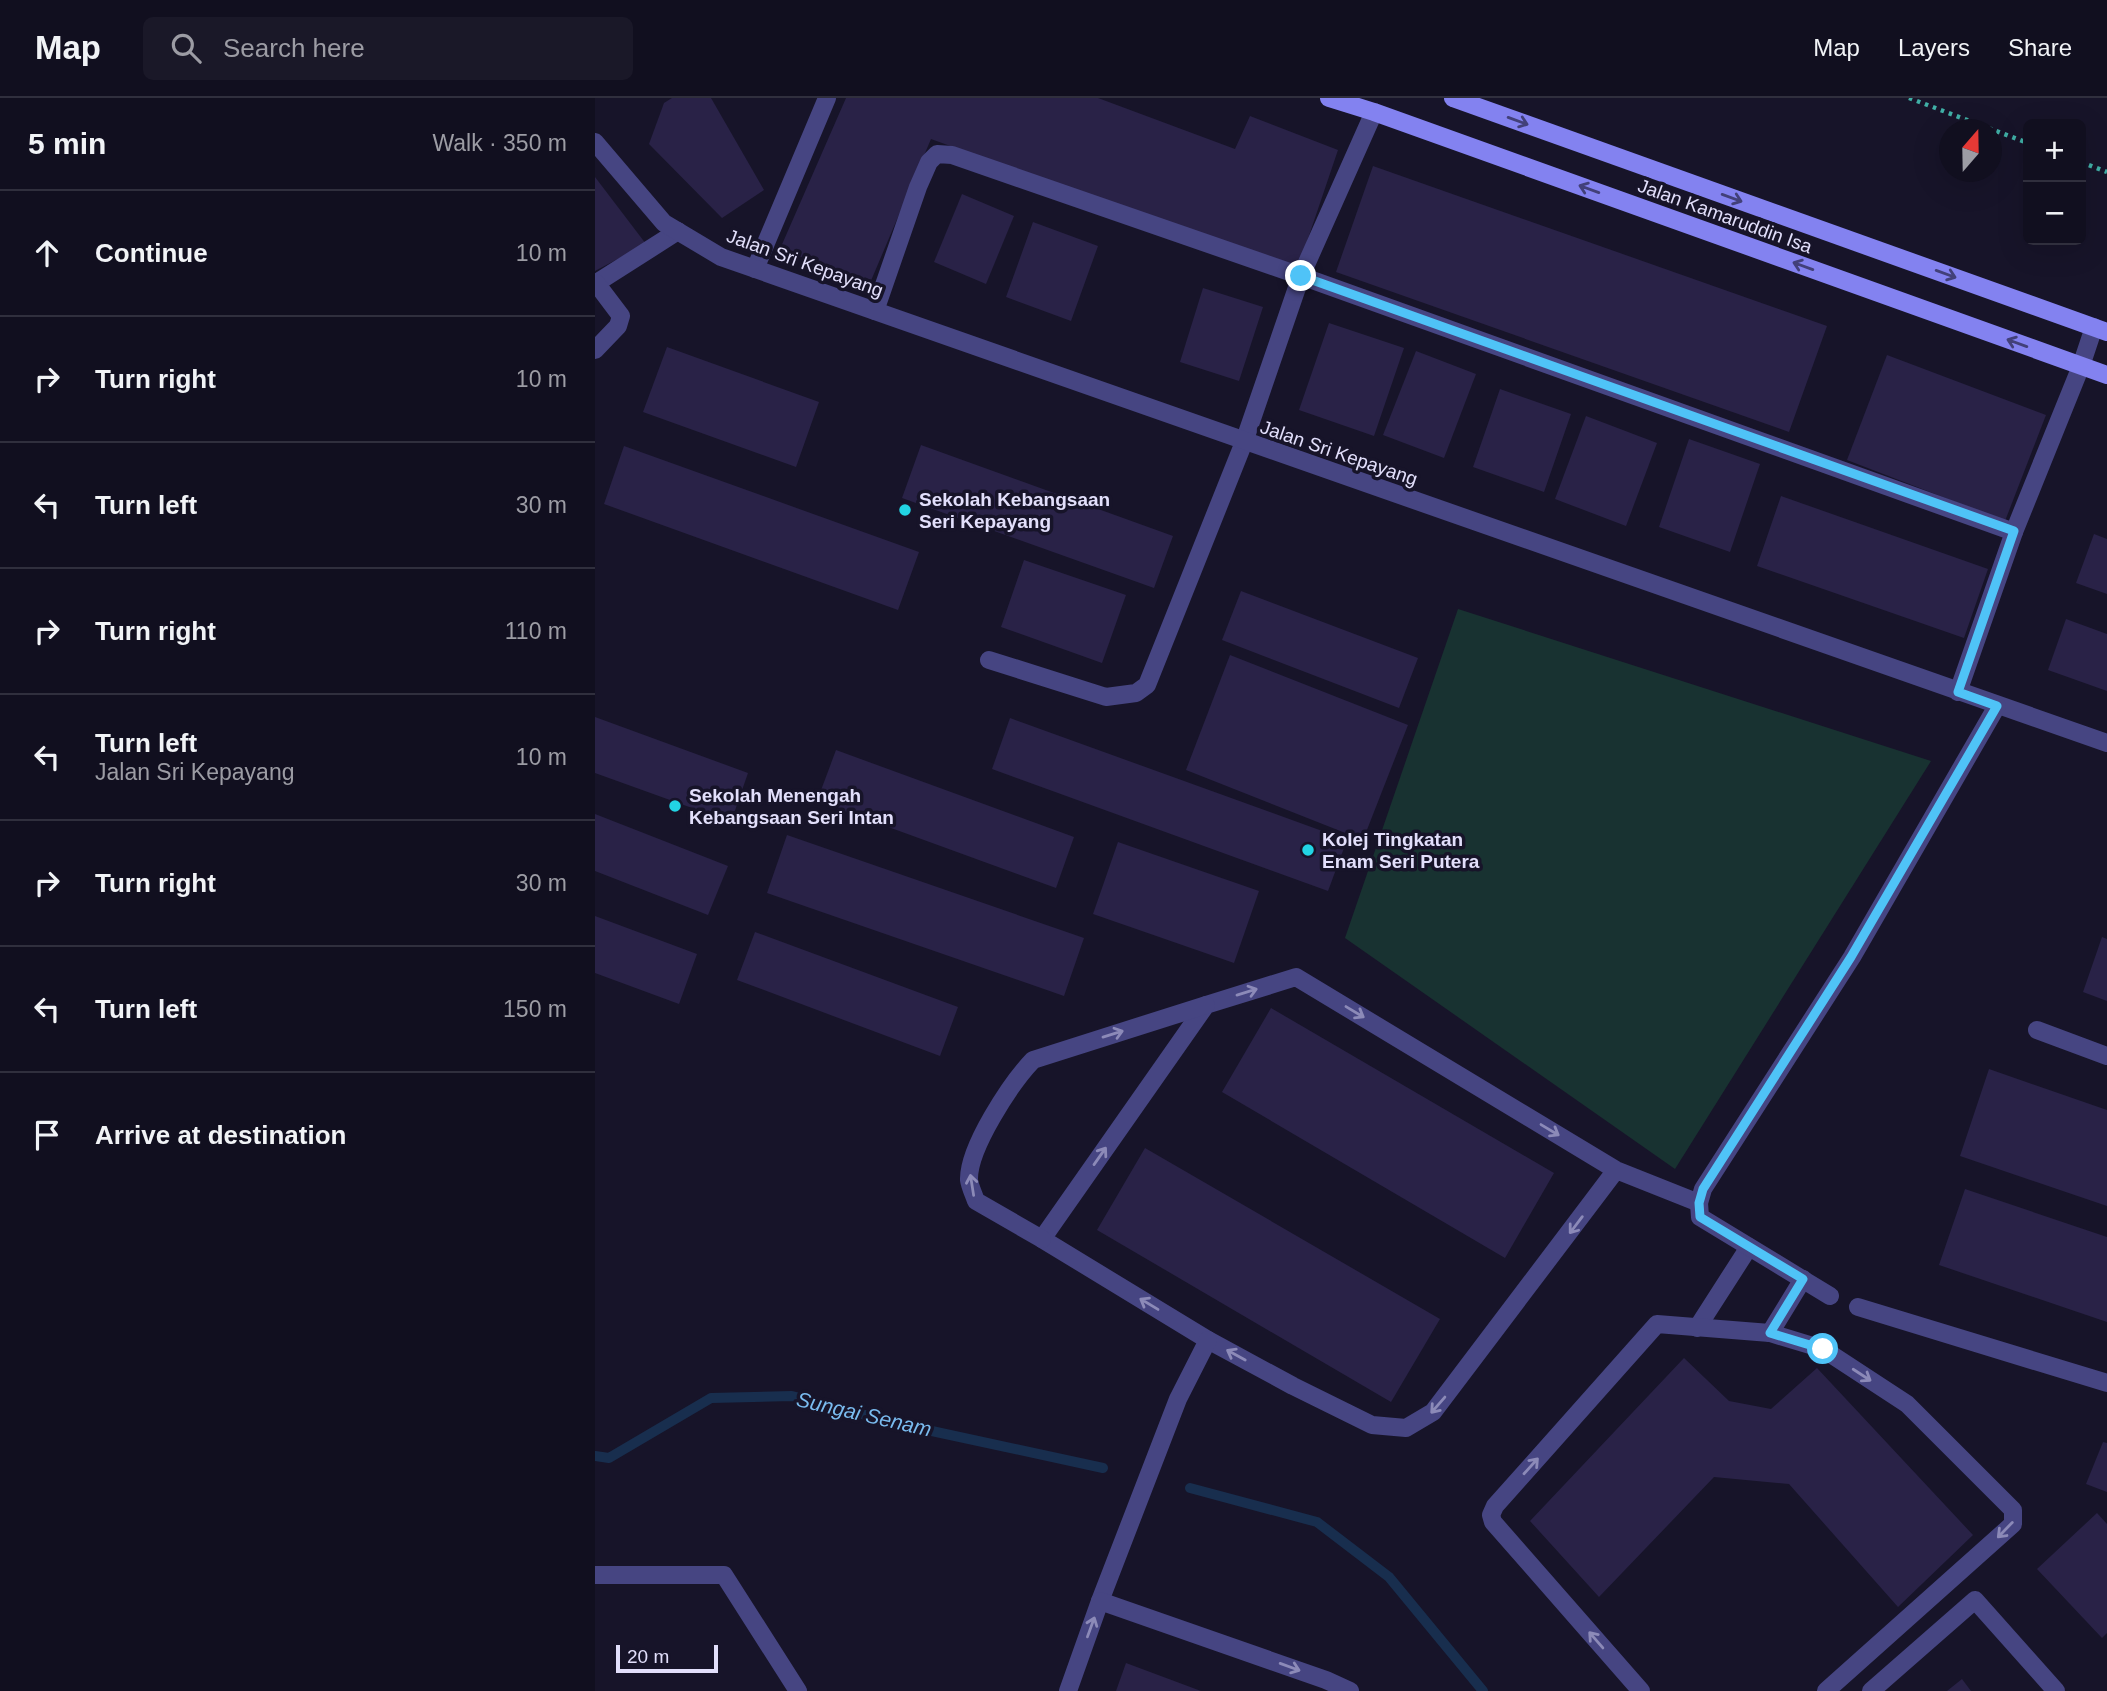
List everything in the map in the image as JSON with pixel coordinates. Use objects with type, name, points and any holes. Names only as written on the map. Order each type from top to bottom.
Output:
[{"type":"main road","name":"Jalan Kamaruddin Isa","points":[[1329,98],[2107,375]]},
{"type":"main road","name":"Jalan Kamaruddin Isa","points":[[1453,98],[2101,329]]},
{"type":"street","points":[[755,269],[827,98]]},
{"type":"street","points":[[989,660],[1106,698],[1136,693],[1147,685],[1244,442],[1301,276],[1374,112]]},
{"type":"street","name":"Jalan Sri Kepayang","points":[[595,142],[664,223],[721,257],[2107,743]]},
{"type":"street","points":[[874,311],[929,162],[937,154],[952,155],[1301,276],[2014,531]]},
{"type":"street","points":[[595,351],[618,326],[621,316],[596,284],[678,231]]},
{"type":"street","points":[[1958,692],[2014,531],[2081,366],[2101,329]]},
{"type":"street","points":[[1830,1296],[1700,1217],[1699,1203],[1703,1189],[1851,957],[1997,706]]},
{"type":"street","points":[[1616,1170],[1587,1212],[1433,1412],[1406,1429],[1372,1425],[1208,1340],[1042,1238],[976,1201],[969,1182],[973,1154],[1017,1076],[1033,1060],[1296,977],[1616,1170],[1699,1203]]},
{"type":"street","points":[[1042,1238],[1206,1005]]},
{"type":"street","points":[[2037,1030],[2107,1056]]},
{"type":"street","points":[[1697,1328],[1749,1247]]},
{"type":"street","points":[[1770,1333],[1803,1279]]},
{"type":"street","points":[[1858,1307],[2107,1384]]},
{"type":"street","points":[[1641,1691],[1493,1522],[1491,1515],[1495,1506],[1657,1324],[1770,1333],[1823,1349],[1907,1404],[2013,1510],[2013,1524],[1826,1691]]},
{"type":"street","points":[[1067,1691],[1178,1399],[1208,1340]]},
{"type":"street","points":[[595,1576],[724,1575],[798,1691]]},
{"type":"street","points":[[1871,1691],[1975,1600],[2056,1691]]},
{"type":"street","points":[[1100,1601],[1326,1680],[1350,1691]]},
{"type":"path","points":[[1909,98],[2023,141]]},
{"type":"path","points":[[2086,164],[2107,172]]},
{"type":"green space","points":[[1458,609],[1931,761],[1675,1169],[1345,938]]},
{"type":"building","points":[[672,98],[711,98],[764,190],[722,218],[649,144],[664,103]]},
{"type":"building","points":[[846,98],[1098,98],[1235,149],[1250,116],[1338,150],[1297,271],[931,139],[870,283],[780,249]]},
{"type":"building","points":[[1373,166],[1827,326],[1789,432],[1336,272]]},
{"type":"building","points":[[595,177],[646,244],[595,271]]},
{"type":"building","points":[[962,194],[1014,216],[986,284],[934,262]]},
{"type":"building","points":[[1033,222],[1098,246],[1071,321],[1006,297]]},
{"type":"building","points":[[1203,288],[1263,307],[1239,381],[1180,362]]},
{"type":"building","points":[[1329,323],[1404,348],[1374,436],[1299,410]]},
{"type":"building","points":[[667,347],[819,402],[796,467],[643,412]]},
{"type":"building","points":[[1416,351],[1476,374],[1444,458],[1383,435]]},
{"type":"building","points":[[1887,355],[2046,415],[2005,521],[1847,460]]},
{"type":"building","points":[[1500,389],[1571,414],[1544,492],[1473,467]]},
{"type":"building","points":[[1586,416],[1657,443],[1626,526],[1555,499]]},
{"type":"building","points":[[1689,439],[1760,464],[1730,552],[1659,527]]},
{"type":"building","points":[[921,445],[1173,536],[1154,588],[902,498]]},
{"type":"building","points":[[624,446],[919,552],[898,610],[604,504]]},
{"type":"building","points":[[1781,496],[1988,569],[1964,638],[1757,566]]},
{"type":"building","points":[[2094,534],[2107,539],[2107,594],[2076,583]]},
{"type":"building","points":[[1024,560],[1126,595],[1102,663],[1001,627]]},
{"type":"building","points":[[1241,591],[1418,658],[1399,708],[1222,640]]},
{"type":"building","points":[[2066,619],[2107,634],[2107,691],[2048,670]]},
{"type":"building","points":[[1230,655],[1408,725],[1363,840],[1186,770]]},
{"type":"building","points":[[595,717],[748,773],[731,822],[595,773]]},
{"type":"building","points":[[1010,718],[1347,840],[1328,891],[992,769]]},
{"type":"building","points":[[836,750],[1074,837],[1056,888],[817,801]]},
{"type":"building","points":[[595,814],[728,866],[708,915],[595,871]]},
{"type":"building","points":[[787,835],[1084,938],[1064,996],[767,893]]},
{"type":"building","points":[[1118,842],[1259,891],[1234,963],[1093,914]]},
{"type":"building","points":[[595,916],[697,954],[679,1004],[595,973]]},
{"type":"building","points":[[755,932],[958,1007],[940,1056],[737,980]]},
{"type":"building","points":[[2102,937],[2107,939],[2107,1001],[2083,992]]},
{"type":"building","points":[[1271,1008],[1554,1173],[1505,1258],[1222,1092]]},
{"type":"building","points":[[1989,1069],[2107,1110],[2107,1206],[1960,1156]]},
{"type":"building","points":[[1145,1148],[1440,1319],[1391,1402],[1097,1230]]},
{"type":"building","points":[[1965,1189],[2107,1237],[2107,1322],[1939,1265]]},
{"type":"building","points":[[1684,1358],[1729,1401],[1771,1409],[1817,1368],[1973,1535],[1898,1607],[1789,1484],[1714,1477],[1599,1597],[1530,1521]]},
{"type":"building","points":[[2103,1442],[2107,1443],[2107,1492],[2086,1484]]},
{"type":"building","points":[[2097,1513],[2107,1524],[2107,1633],[2102,1638],[2037,1569]]},
{"type":"building","points":[[1126,1663],[1201,1691],[1116,1691]]},
{"type":"building","points":[[1962,1679],[1971,1691],[1947,1691]]},
{"type":"waterway","name":"Sungai Senam","points":[[595,1456],[609,1458],[711,1398],[792,1396],[904,1425],[1103,1468]]},
{"type":"waterway","name":"Sungai Senam","points":[[1190,1488],[1317,1522],[1389,1577],[1483,1691]]},
{"type":"place","name":"Sekolah Kebangsaan Seri Kepayang","points":[[905,510]]},
{"type":"place","name":"Sekolah Menengah Kebangsaan Seri Intan","points":[[675,806]]},
{"type":"place","name":"Kolej Tingkatan Enam Seri Putera","points":[[1308,850]]},
{"type":"route","points":[[1301,276],[2014,531],[1958,692],[1997,706],[1851,957],[1703,1189],[1699,1203],[1700,1217],[1803,1279],[1770,1333],[1823,1349]]}]
